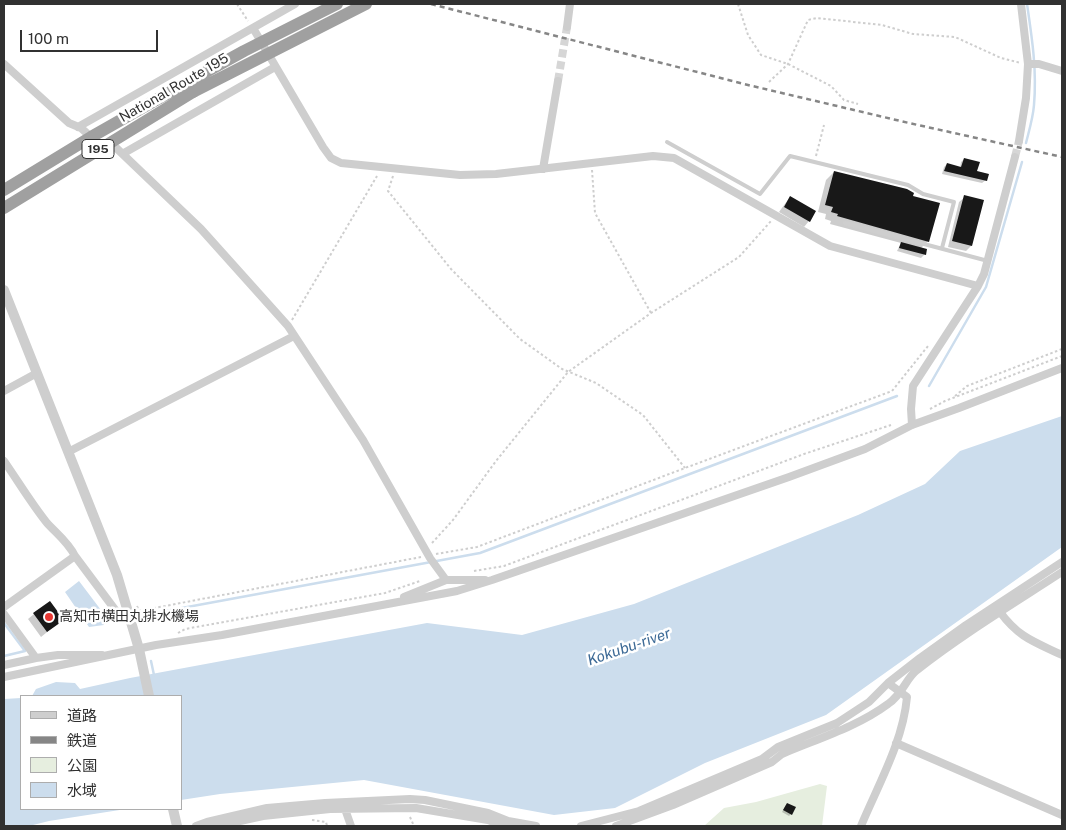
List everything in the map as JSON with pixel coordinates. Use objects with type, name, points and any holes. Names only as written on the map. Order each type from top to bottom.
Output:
[{"type":"highway","name":"National Route 195","points":[[4,208],[110,142],[244,51],[337,4]]},
{"type":"highway","name":"National Route 195","points":[[4,190],[91,137],[366,4]]},
{"type":"street","points":[[78,127],[295,4]]},
{"type":"street","points":[[567,27],[570,4]]},
{"type":"street","points":[[1019,141],[1033,64],[1021,4]]},
{"type":"street","points":[[253,28],[323,148],[331,158],[341,163],[460,175],[496,174],[653,156],[674,158],[830,246],[978,286]]},
{"type":"street","points":[[4,64],[69,123],[87,132],[91,137]]},
{"type":"street","points":[[1033,64],[1062,71]]},
{"type":"street","points":[[124,153],[275,66]]},
{"type":"street","points":[[543,168],[558,81]]},
{"type":"street","points":[[110,142],[124,153],[201,229],[288,326],[363,440],[428,554],[443,576]]},
{"type":"street","points":[[912,422],[913,386],[978,286],[988,261],[1015,157]]},
{"type":"street","points":[[4,290],[117,575],[132,622],[149,695]]},
{"type":"street","points":[[68,452],[294,336]]},
{"type":"street","points":[[4,677],[108,656],[139,653],[457,591],[865,449],[912,422],[959,408],[1062,368]]},
{"type":"street","points":[[4,391],[37,373]]},
{"type":"street","points":[[4,460],[39,512],[70,546],[75,556],[119,615],[132,622]]},
{"type":"street","points":[[4,608],[75,556]]},
{"type":"street","points":[[581,826],[639,811],[762,759],[778,747],[837,723],[869,702],[888,683],[966,625],[1062,562]]},
{"type":"street","points":[[616,826],[673,805],[772,762],[782,754],[856,723],[889,704],[901,693],[915,672],[1000,612],[1062,572]]},
{"type":"street","points":[[389,603],[443,576],[492,580]]},
{"type":"street","points":[[1000,612],[1022,636],[1062,655]]},
{"type":"street","points":[[4,614],[36,658]]},
{"type":"street","points":[[4,665],[36,658],[84,654],[108,656]]},
{"type":"street","points":[[861,826],[896,743],[906,714],[907,697],[888,683]]},
{"type":"street","points":[[896,743],[1062,815]]},
{"type":"street","points":[[196,826],[266,808],[425,800],[488,813],[508,821],[536,826]]},
{"type":"street","points":[[217,826],[263,816],[305,812],[329,806],[345,809],[416,808],[488,820],[504,826]]},
{"type":"street","points":[[345,809],[351,826]]},
{"type":"street","points":[[173,810],[177,825]]},
{"type":"lane","points":[[667,142],[760,194],[790,156],[908,185],[923,194],[954,202],[942,248]]},
{"type":"lane","points":[[845,223],[988,261]]},
{"type":"path","points":[[237,4],[253,28]]},
{"type":"path","points":[[738,4],[748,35],[761,55],[788,64],[831,86],[844,100],[858,104]]},
{"type":"path","points":[[769,82],[788,64],[808,20],[817,18],[882,25],[913,34],[955,37],[1001,58],[1033,64]]},
{"type":"path","points":[[814,162],[824,124]]},
{"type":"path","points":[[591,163],[595,213],[650,313]]},
{"type":"path","points":[[288,326],[382,167]]},
{"type":"path","points":[[396,169],[388,190],[451,269],[520,339],[568,372],[596,383],[643,415],[685,468]]},
{"type":"path","points":[[428,554],[496,461],[568,372],[650,313],[740,257],[776,216]]},
{"type":"path","points":[[136,602],[139,611],[428,554],[477,547],[892,392],[933,340]]},
{"type":"path","points":[[952,398],[967,386],[1062,349]]},
{"type":"path","points":[[928,410],[952,398],[1062,356]]},
{"type":"path","points":[[468,572],[504,566],[804,454],[912,422]]},
{"type":"path","points":[[178,633],[185,629],[385,593],[411,583],[443,576]]},
{"type":"path","points":[[305,812],[313,820],[326,822],[327,826]]},
{"type":"green space","points":[[820,784],[827,786],[822,826],[704,826],[724,808],[756,802]]},
{"type":"water","name":"Kokubu-river","points":[[1062,416],[1062,547],[826,715],[705,763],[615,808],[554,815],[364,780],[220,794],[182,800],[182,695],[33,695],[36,689],[56,682],[75,683],[80,689],[427,623],[522,635],[634,604],[858,515],[925,484],[960,451]]},
{"type":"water","points":[[79,581],[104,614],[104,625],[89,627],[65,592]]},
{"type":"water","points":[[20,698],[20,810],[120,810],[29,826],[4,826],[4,699]]},
{"type":"building","points":[[964,158],[980,162],[977,171],[989,174],[987,181],[944,171],[947,163],[961,167]]},
{"type":"building","points":[[834,171],[907,189],[914,193],[913,196],[940,203],[929,242],[837,216],[838,214],[831,212],[833,207],[825,205]]},
{"type":"building","points":[[964,195],[984,200],[972,246],[952,241]]},
{"type":"building","points":[[790,196],[816,211],[810,222],[784,207]]},
{"type":"building","points":[[901,242],[927,249],[926,255],[899,248]]},
{"type":"building","name":"高知市横田丸排水機場","points":[[50,601],[64,620],[47,632],[33,613]]},
{"type":"building","points":[[787,803],[796,807],[792,815],[783,810]]},
{"type":"waterway","points":[[1026,143],[1031,124],[1035,92],[1032,42],[1027,4]]},
{"type":"waterway","points":[[929,386],[986,287],[1022,162]]},
{"type":"waterway","points":[[144,615],[480,553],[897,396]]},
{"type":"waterway","points":[[4,623],[25,651],[4,656]]},
{"type":"waterway","points":[[151,661],[154,675]]},
{"type":"tunnel","points":[[558,81],[567,27]]},
{"type":"tunnel","points":[[1015,157],[1019,141]]},
{"type":"railway","points":[[431,4],[748,85],[1062,157]]},
{"type":"place","name":"高知市横田丸排水機場","points":[[49,617]]}]
